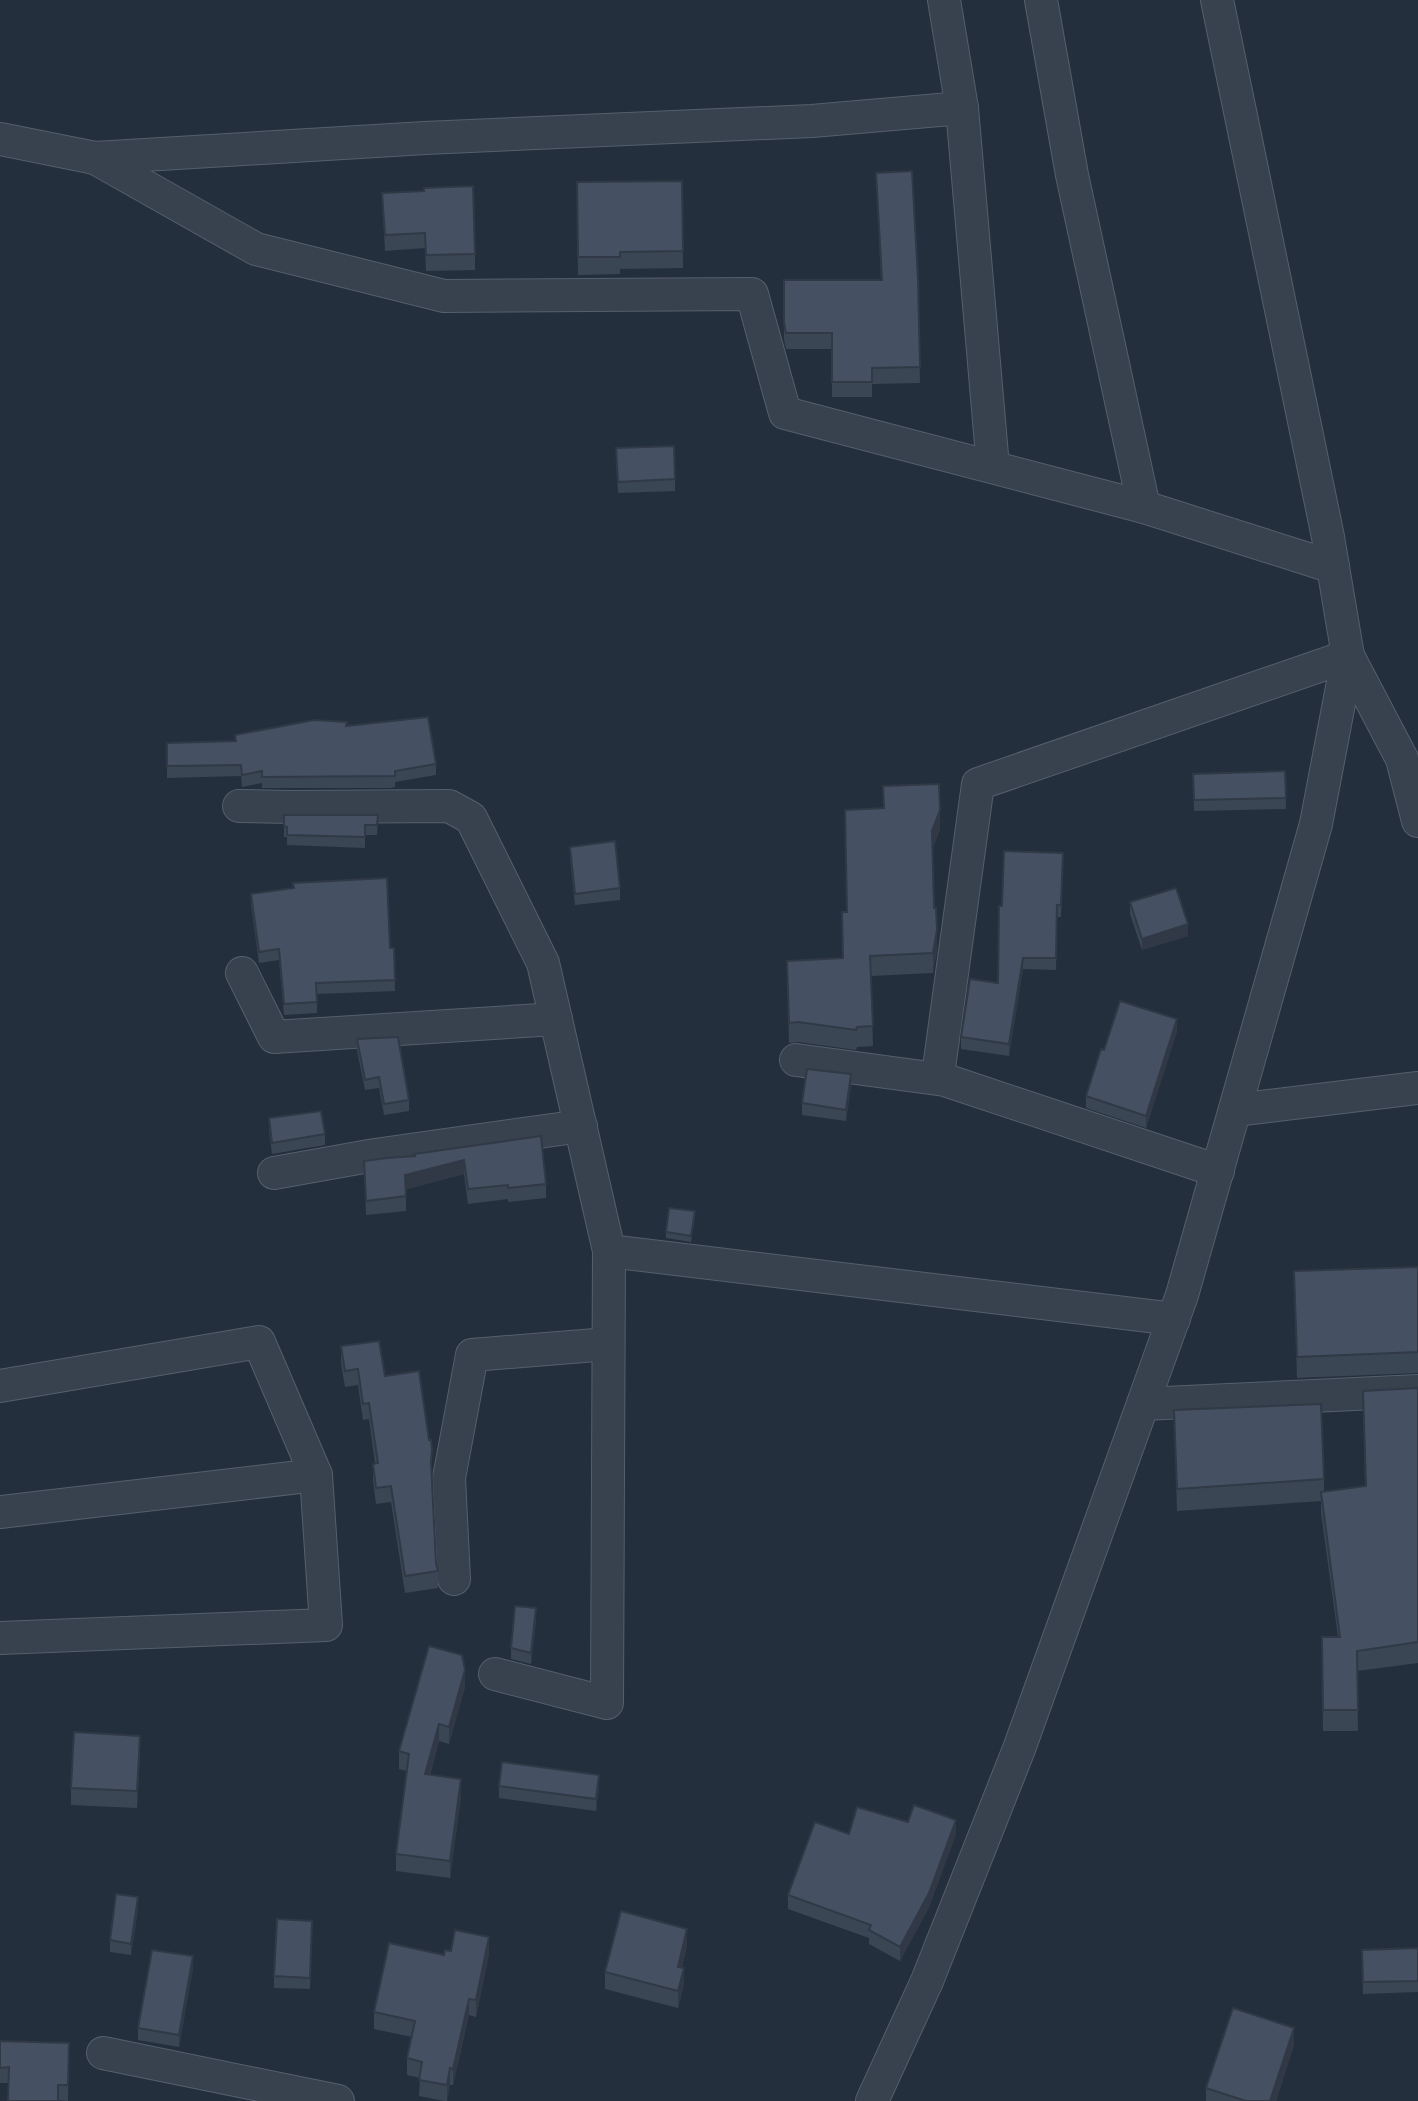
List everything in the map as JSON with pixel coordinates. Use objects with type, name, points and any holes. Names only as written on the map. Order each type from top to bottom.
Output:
[{"type":"street","points":[[944,0],[962,108],[993,467]]},
{"type":"street","points":[[1041,0],[1072,175],[1144,507]]},
{"type":"street","points":[[1217,0],[1333,567],[1348,656],[1402,759],[1418,821]]},
{"type":"street","points":[[0,139],[96,158],[412,138],[812,121],[962,108]]},
{"type":"street","points":[[96,158],[256,249],[444,296],[752,293],[785,413],[1144,507],[1333,567]]},
{"type":"street","points":[[939,1068],[978,784],[1348,656]]},
{"type":"street","points":[[872,2101],[927,1981],[1019,1749],[1182,1295],[1315,824],[1348,656]]},
{"type":"street","points":[[239,806],[449,806],[471,818],[543,963],[609,1251],[607,1703],[495,1674]]},
{"type":"street","points":[[242,973],[274,1037],[556,1019]]},
{"type":"street","points":[[796,1060],[944,1080],[1218,1171]]},
{"type":"street","points":[[1235,1110],[1418,1088]]},
{"type":"street","points":[[274,1173],[375,1155],[580,1126]]},
{"type":"street","points":[[609,1251],[1174,1319]]},
{"type":"street","points":[[0,1386],[259,1342],[316,1475],[326,1625],[0,1638]]},
{"type":"street","points":[[454,1579],[449,1478],[472,1355],[608,1344]]},
{"type":"street","points":[[1143,1404],[1418,1391]]},
{"type":"street","points":[[0,1512],[316,1475]]},
{"type":"street","points":[[103,2053],[338,2101]]},
{"type":"building","points":[[912,171],[920,367],[872,368],[872,382],[832,382],[832,333],[786,333],[784,280],[882,280],[876,173]]},
{"type":"building","points":[[682,181],[683,251],[620,252],[620,257],[578,257],[577,182]]},
{"type":"building","points":[[473,186],[475,254],[426,255],[425,233],[385,235],[382,193]]},
{"type":"building","points":[[674,446],[675,479],[618,482],[616,448]]},
{"type":"building","points":[[428,717],[436,764],[395,771],[395,776],[262,777],[262,771],[242,775],[241,765],[167,766],[167,743],[236,741],[235,735],[314,720],[347,722],[346,726]]},
{"type":"building","points":[[1285,771],[1286,798],[1194,800],[1193,774]]},
{"type":"building","points":[[939,784],[940,810],[932,831],[937,930],[933,953],[870,956],[873,1026],[857,1027],[856,1030],[789,1023],[787,961],[843,958],[842,912],[847,912],[845,810],[884,808],[883,786]]},
{"type":"building","points":[[284,815],[378,815],[377,825],[365,825],[365,837],[287,835]]},
{"type":"building","points":[[615,841],[620,888],[575,894],[570,847]]},
{"type":"building","points":[[1004,851],[1063,853],[1061,905],[1057,905],[1056,958],[1023,958],[1009,1044],[961,1037],[970,979],[998,983],[999,906],[1002,906]]},
{"type":"building","points":[[387,878],[390,948],[394,948],[395,980],[316,983],[317,1002],[284,1004],[279,949],[259,952],[251,894],[294,888],[293,883]]},
{"type":"building","points":[[1176,888],[1188,924],[1142,939],[1130,902]]},
{"type":"building","points":[[1120,1001],[1177,1019],[1146,1116],[1086,1096]]},
{"type":"building","points":[[398,1037],[409,1100],[384,1104],[379,1077],[365,1080],[357,1039]]},
{"type":"building","points":[[807,1069],[851,1074],[846,1110],[802,1103]]},
{"type":"building","points":[[321,1111],[325,1134],[272,1143],[269,1118]]},
{"type":"building","points":[[541,1136],[546,1184],[468,1189],[464,1160],[405,1175],[406,1196],[366,1201],[364,1161],[415,1156],[414,1154]]},
{"type":"building","points":[[669,1208],[695,1211],[691,1236],[666,1232]]},
{"type":"building","points":[[1418,1267],[1418,1352],[1297,1357],[1294,1271]]},
{"type":"building","points":[[379,1341],[385,1376],[419,1371],[432,1450],[438,1571],[405,1576],[391,1486],[376,1488],[373,1464],[378,1463],[369,1403],[363,1404],[358,1369],[345,1371],[341,1346]]},
{"type":"building","points":[[1418,1388],[1418,1642],[1357,1651],[1358,1710],[1323,1710],[1322,1637],[1340,1637],[1321,1492],[1366,1486],[1363,1391]]},
{"type":"building","points":[[1321,1404],[1324,1479],[1177,1489],[1174,1410]]},
{"type":"building","points":[[515,1606],[536,1608],[531,1653],[511,1648]]},
{"type":"building","points":[[429,1646],[462,1655],[465,1670],[449,1727],[439,1724],[425,1774],[461,1779],[450,1861],[396,1854],[409,1754],[399,1751]]},
{"type":"building","points":[[74,1732],[140,1736],[137,1791],[71,1788]]},
{"type":"building","points":[[502,1762],[599,1775],[596,1799],[499,1786]]},
{"type":"building","points":[[914,1805],[956,1820],[929,1893],[900,1947],[869,1930],[871,1925],[788,1895],[815,1822],[849,1834],[857,1807],[908,1822]]},
{"type":"building","points":[[116,1894],[138,1897],[131,1944],[110,1940]]},
{"type":"building","points":[[621,1911],[687,1929],[678,1967],[684,1968],[678,1991],[605,1972]]},
{"type":"building","points":[[277,1919],[312,1921],[310,1978],[274,1976]]},
{"type":"building","points":[[455,1930],[489,1937],[476,2000],[469,1999],[447,2085],[419,2080],[422,2062],[407,2058],[415,2021],[374,2012],[389,1943],[444,1955],[445,1950],[451,1951]]},
{"type":"building","points":[[1418,1948],[1418,1981],[1363,1982],[1362,1950]]},
{"type":"building","points":[[152,1950],[193,1956],[179,2035],[138,2028]]},
{"type":"building","points":[[1233,2008],[1294,2028],[1270,2101],[1246,2101],[1206,2088]]},
{"type":"building","points":[[0,2041],[69,2043],[68,2085],[58,2085],[58,2101],[8,2101],[9,2067],[0,2068]]}]
